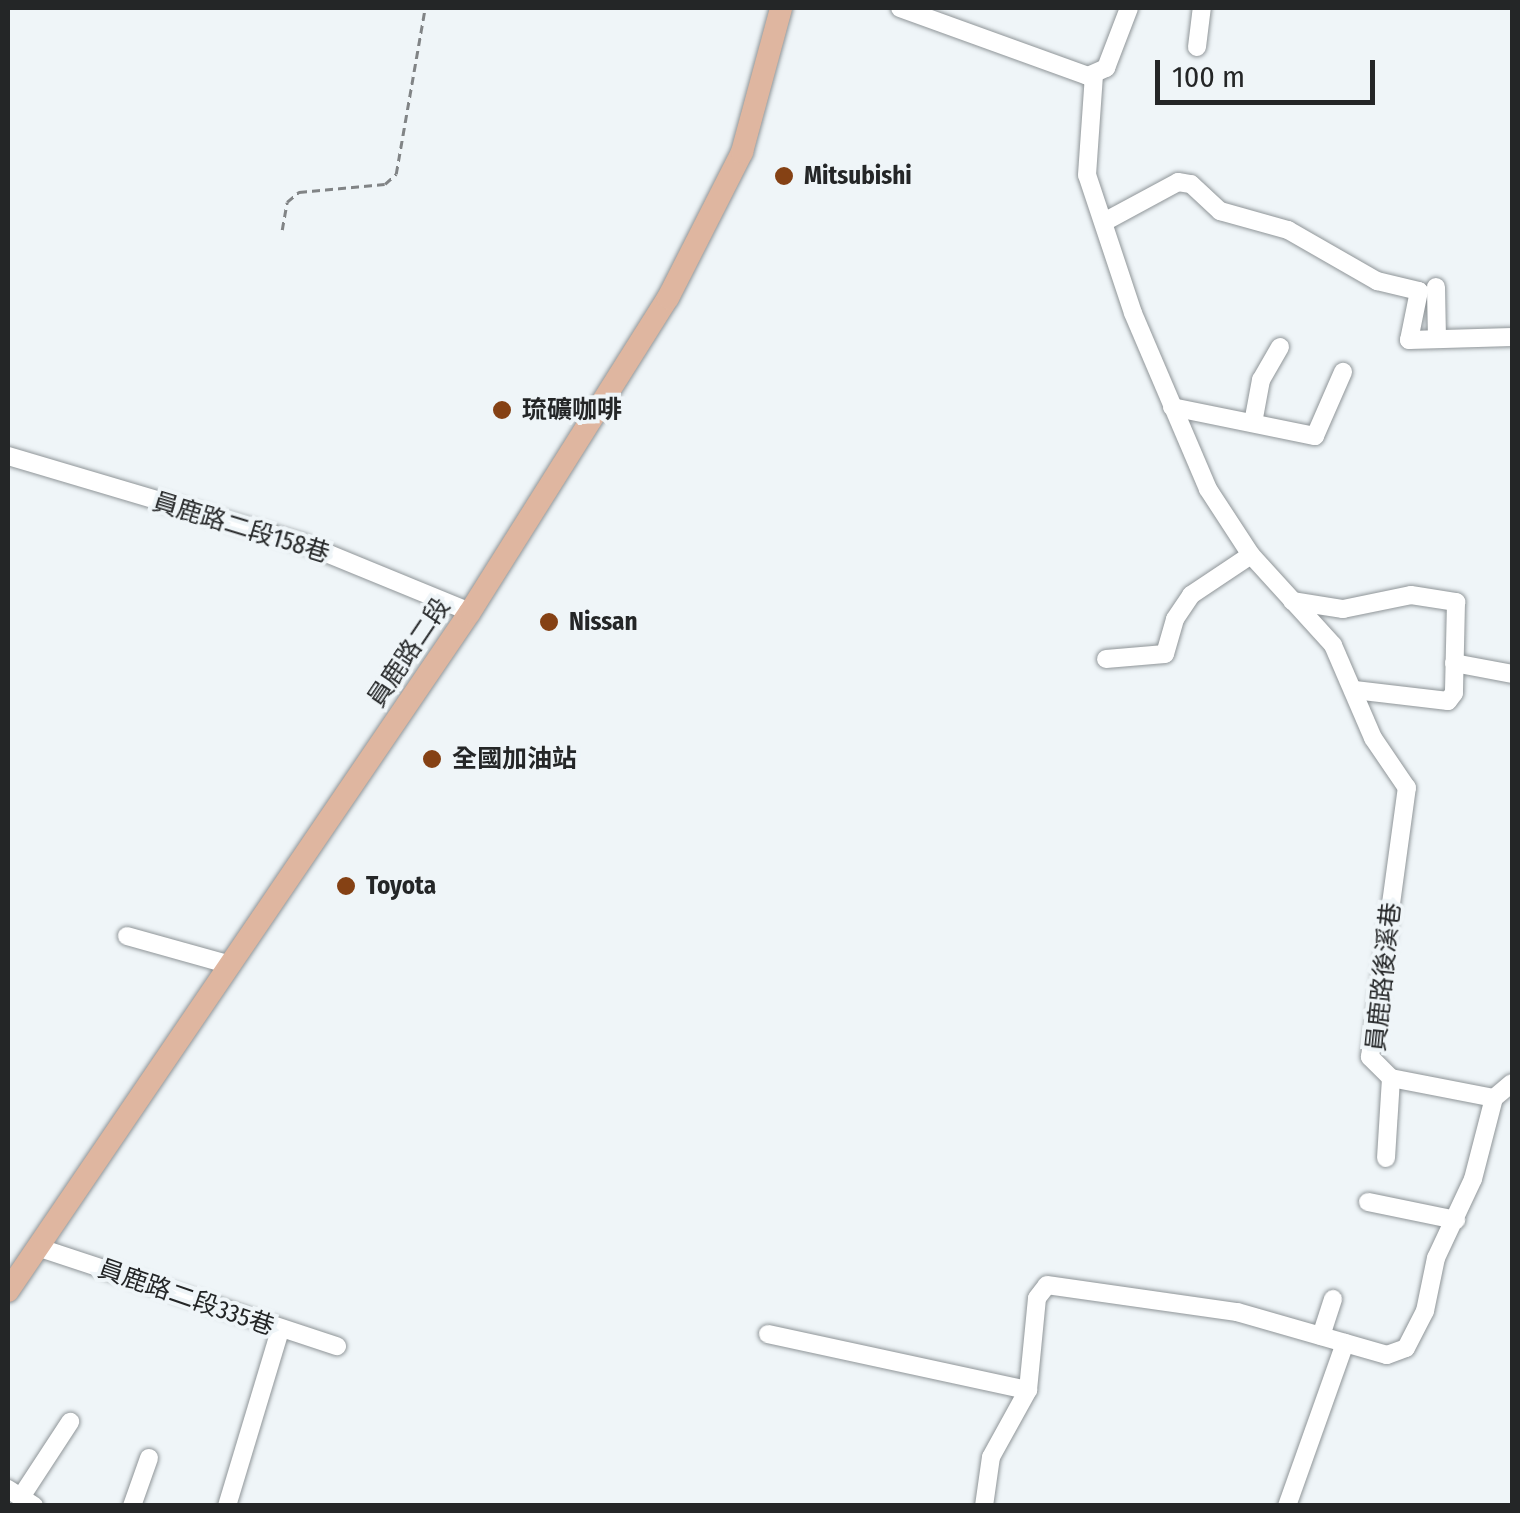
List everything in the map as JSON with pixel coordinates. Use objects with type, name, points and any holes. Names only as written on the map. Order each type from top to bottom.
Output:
[{"type":"main road","name":"員鹿路二段","points":[[8,1291],[470,612],[711,224],[742,152],[781,8]]},
{"type":"street","points":[[900,8],[1094,75]]},
{"type":"street","name":"員鹿路後溪巷","points":[[1129,8],[1106,68],[1094,75],[1088,175],[1104,222],[1172,407],[1208,489],[1252,556],[1333,645],[1373,738],[1407,788],[1370,1058],[1391,1078],[1503,1100]]},
{"type":"street","points":[[1197,48],[1202,8]]},
{"type":"street","points":[[1104,222],[1178,182],[1191,184],[1220,211],[1288,230],[1378,281],[1428,289],[1456,277]]},
{"type":"street","points":[[1428,289],[1437,339]]},
{"type":"street","points":[[1428,289],[1409,340],[1512,337]]},
{"type":"street","points":[[1253,423],[1261,380],[1280,347]]},
{"type":"street","points":[[1172,407],[1316,436],[1343,372]]},
{"type":"street","name":"員鹿路二段158巷","points":[[8,456],[302,544],[470,612]]},
{"type":"street","points":[[1106,658],[1165,654],[1175,619],[1191,595],[1252,556]]},
{"type":"street","points":[[1292,602],[1343,609],[1412,595],[1456,602],[1454,693],[1448,701],[1355,690]]},
{"type":"street","points":[[1454,664],[1512,674]]},
{"type":"street","points":[[126,936],[231,965]]},
{"type":"street","points":[[1386,1158],[1391,1078]]},
{"type":"street","points":[[984,1506],[991,1457],[1028,1390],[1037,1298],[1046,1284],[1237,1312],[1394,1355],[1412,1342],[1436,1258],[1456,1220],[1512,1083]]},
{"type":"street","points":[[1368,1202],[1456,1220]]},
{"type":"street","name":"員鹿路二段335巷","points":[[36,1247],[280,1331],[337,1346]]},
{"type":"street","points":[[1321,1336],[1333,1298]]},
{"type":"street","points":[[227,1506],[280,1331]]},
{"type":"street","points":[[768,1334],[1028,1390]]},
{"type":"street","points":[[1287,1506],[1345,1343]]},
{"type":"street","points":[[21,1497],[70,1422]]},
{"type":"street","points":[[132,1506],[149,1458]]},
{"type":"path","points":[[282,230],[288,202],[299,192],[385,184],[396,174],[426,8]]},
{"type":"place","name":"Mitsubishi","points":[[784,176]]},
{"type":"place","name":"琉礦咖啡","points":[[502,410]]},
{"type":"place","name":"Nissan","points":[[549,622]]},
{"type":"place","name":"全國加油站","points":[[432,759]]},
{"type":"place","name":"Toyota","points":[[346,886]]}]
